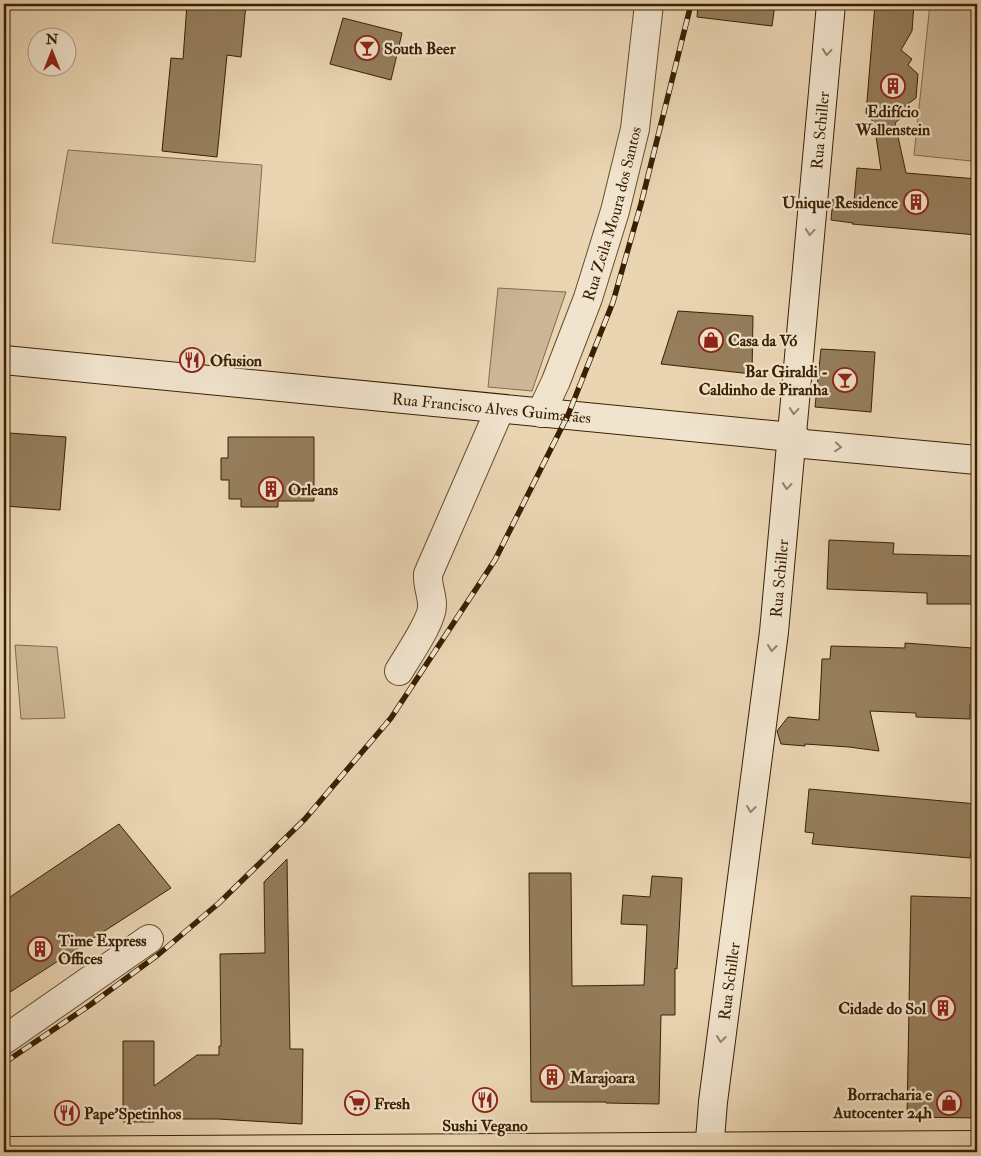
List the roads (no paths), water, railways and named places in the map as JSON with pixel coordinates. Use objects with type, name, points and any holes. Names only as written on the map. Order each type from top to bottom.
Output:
[{"type":"main road","points":[[4,1151],[709,1149],[977,1145]]},
{"type":"street","name":"Rua Zeila Moura dos Santos","points":[[541,413],[556,381],[588,298],[615,211],[635,129],[649,4]]},
{"type":"street","name":"Rua Schiller","points":[[709,1149],[713,1102],[774,632],[832,4]]},
{"type":"street","name":"Rua Francisco Alves Guimarães","points":[[4,360],[792,437],[804,444],[977,460]]},
{"type":"street","points":[[399,671],[429,618],[432,606],[428,574],[500,408]]},
{"type":"street","points":[[4,1040],[149,939]]},
{"type":"railway","points":[[4,1063],[90,1005],[159,954],[219,903],[305,819],[391,718],[495,560],[568,415],[613,302],[641,204],[691,4]]},
{"type":"place","name":"South Beer","points":[[367,48]]},
{"type":"place","name":"Edifício Wallenstein","points":[[893,86]]},
{"type":"place","name":"Unique Residence","points":[[916,202]]},
{"type":"place","name":"Casa da Vó","points":[[711,340]]},
{"type":"place","name":"Ofusion","points":[[192,360]]},
{"type":"place","name":"Bar Giraldi - Caldinho de Piranha","points":[[845,380]]},
{"type":"place","name":"Orleans","points":[[271,489]]},
{"type":"place","name":"Time Express Offices","points":[[40,949]]},
{"type":"place","name":"Cidade do Sol","points":[[943,1008]]},
{"type":"place","name":"Marajoara","points":[[552,1077]]},
{"type":"place","name":"Sushi Vegano","points":[[485,1100]]},
{"type":"place","name":"Fresh","points":[[357,1103]]},
{"type":"place","name":"Borracharia e Autocenter 24h","points":[[949,1103]]},
{"type":"place","name":"Pape'Spetinhos","points":[[67,1113]]}]
